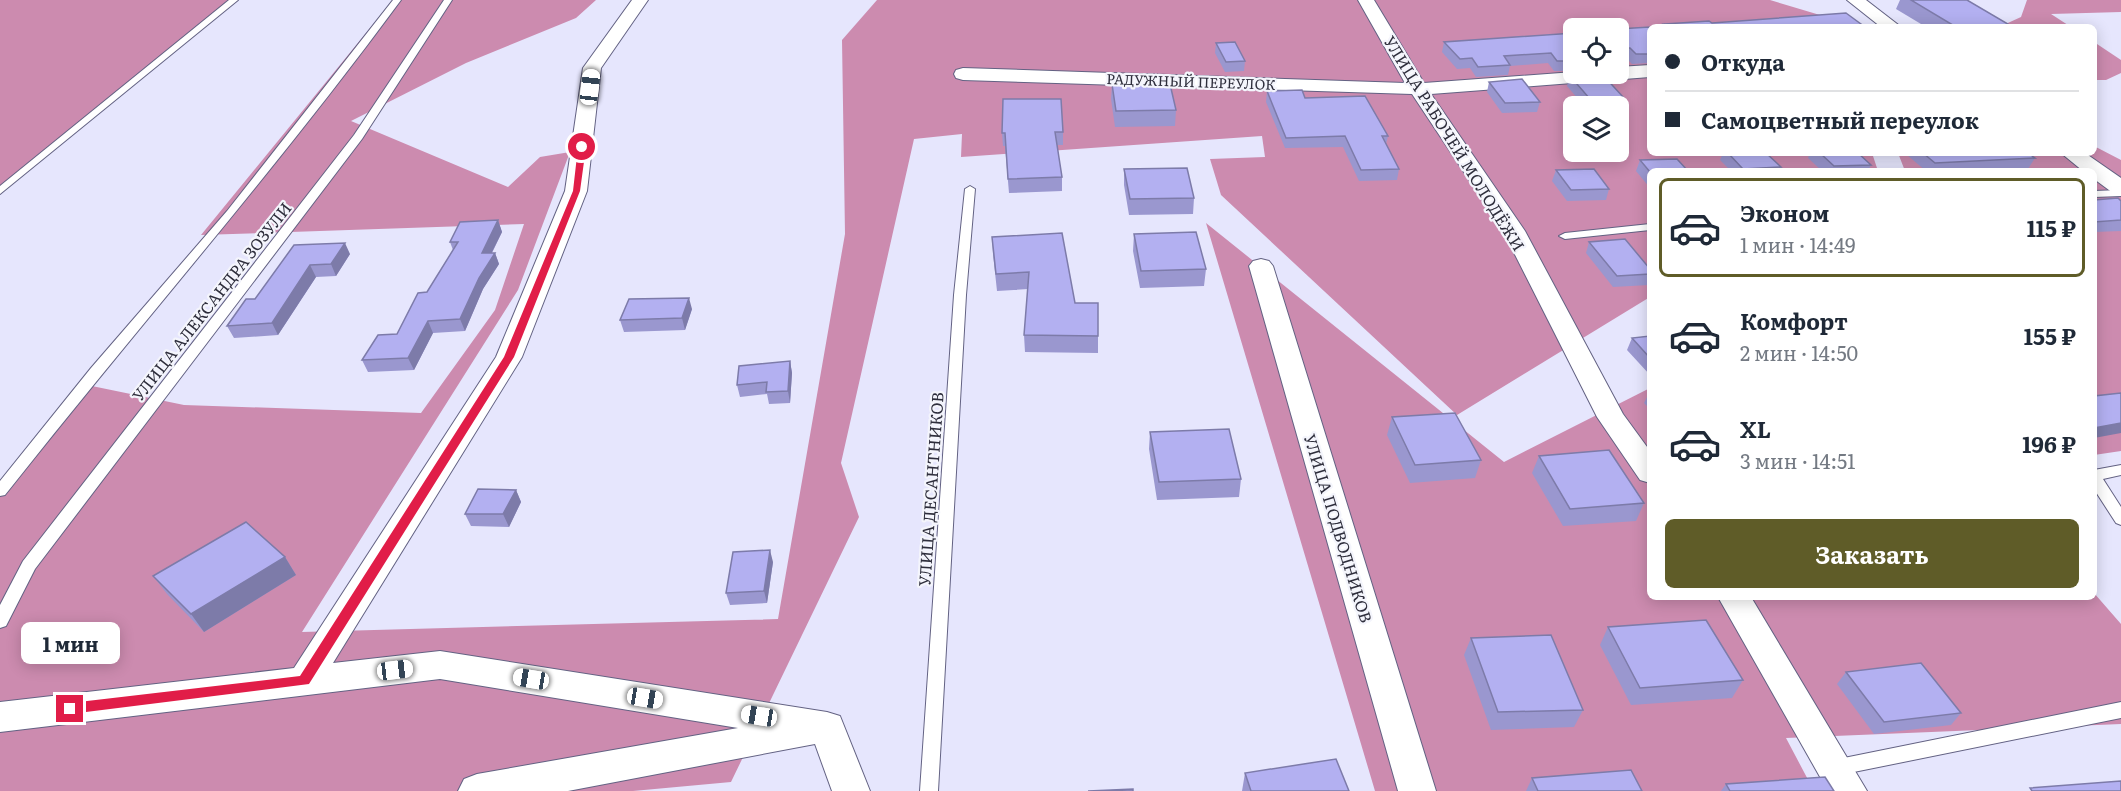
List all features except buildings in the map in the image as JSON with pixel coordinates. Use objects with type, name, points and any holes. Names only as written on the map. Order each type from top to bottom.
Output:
[{"type":"street","points":[[304,681],[509,357],[576,191],[592,68],[640,0]]},
{"type":"street","name":"УЛИЦА РАБОЧЕЙ МОЛОДЁЖИ","points":[[1366,0],[1418,89],[1514,231],[1611,417],[1647,469]]},
{"type":"street","points":[[1855,0],[1888,24]]},
{"type":"street","points":[[1629,72],[1647,71]]},
{"type":"street","name":"РАДУЖНЫЙ ПЕРЕУЛОК","points":[[963,74],[1418,89],[1563,78]]},
{"type":"street","points":[[2075,156],[2092,168]]},
{"type":"street","points":[[2097,171],[2121,188]]},
{"type":"street","name":"УЛИЦА ПОДВОДНИКОВ","points":[[1261,266],[1417,791]]},
{"type":"street","points":[[1736,600],[1841,779]]},
{"type":"street","points":[[0,717],[440,664],[827,727]]},
{"type":"street","points":[[477,791],[827,727]]},
{"type":"street","points":[[827,727],[851,791]]},
{"type":"lane","points":[[0,191],[234,0]]},
{"type":"lane","points":[[0,491],[96,371],[231,213],[397,0]]},
{"type":"lane","name":"УЛИЦА АЛЕКСАНДРА ЗОЗУЛИ","points":[[0,621],[29,565],[358,137],[448,0]]},
{"type":"lane","name":"УЛИЦА ДЕСАНТНИКОВ","points":[[929,791],[960,295],[970,189]]},
{"type":"lane","points":[[2097,194],[2121,193]]},
{"type":"lane","points":[[1565,236],[1647,227]]},
{"type":"lane","points":[[2097,475],[2121,470]]},
{"type":"lane","points":[[2097,481],[2121,519]]},
{"type":"lane","points":[[1841,779],[2121,710]]},
{"type":"shaded area","points":[[0,0],[230,0],[0,193]]},
{"type":"shaded area","points":[[393,0],[596,0],[576,18],[466,63],[351,121],[508,187],[540,157],[570,152],[518,290],[302,632],[778,619],[845,234],[842,40],[877,0],[1770,0],[1830,18],[1832,24],[1647,24],[1647,156],[1873,156],[1877,168],[1647,168],[1647,299],[1457,415],[1221,195],[1210,159],[1265,157],[1262,136],[961,157],[962,134],[914,139],[841,463],[859,517],[731,782],[633,791],[0,791],[0,484],[87,385],[184,405],[421,413],[495,310],[524,224],[201,235]]},
{"type":"shaded area","points":[[2027,0],[2121,0],[2121,12],[2051,14],[2066,24],[2006,24],[2021,17]]},
{"type":"shaded area","points":[[2097,44],[2121,60],[2121,73],[2106,80],[2097,80]]},
{"type":"shaded area","points":[[2097,148],[2121,160],[2121,451],[2097,455],[2097,168],[1904,168],[1899,156],[2097,156]]},
{"type":"shaded area","points":[[1206,223],[1504,462],[1647,390],[1647,600],[2097,600],[2097,596],[2121,624],[2121,724],[1786,738],[1814,791],[1375,791]]},
{"type":"route","points":[[70,709],[304,681],[509,357],[576,191],[582,147]]}]
